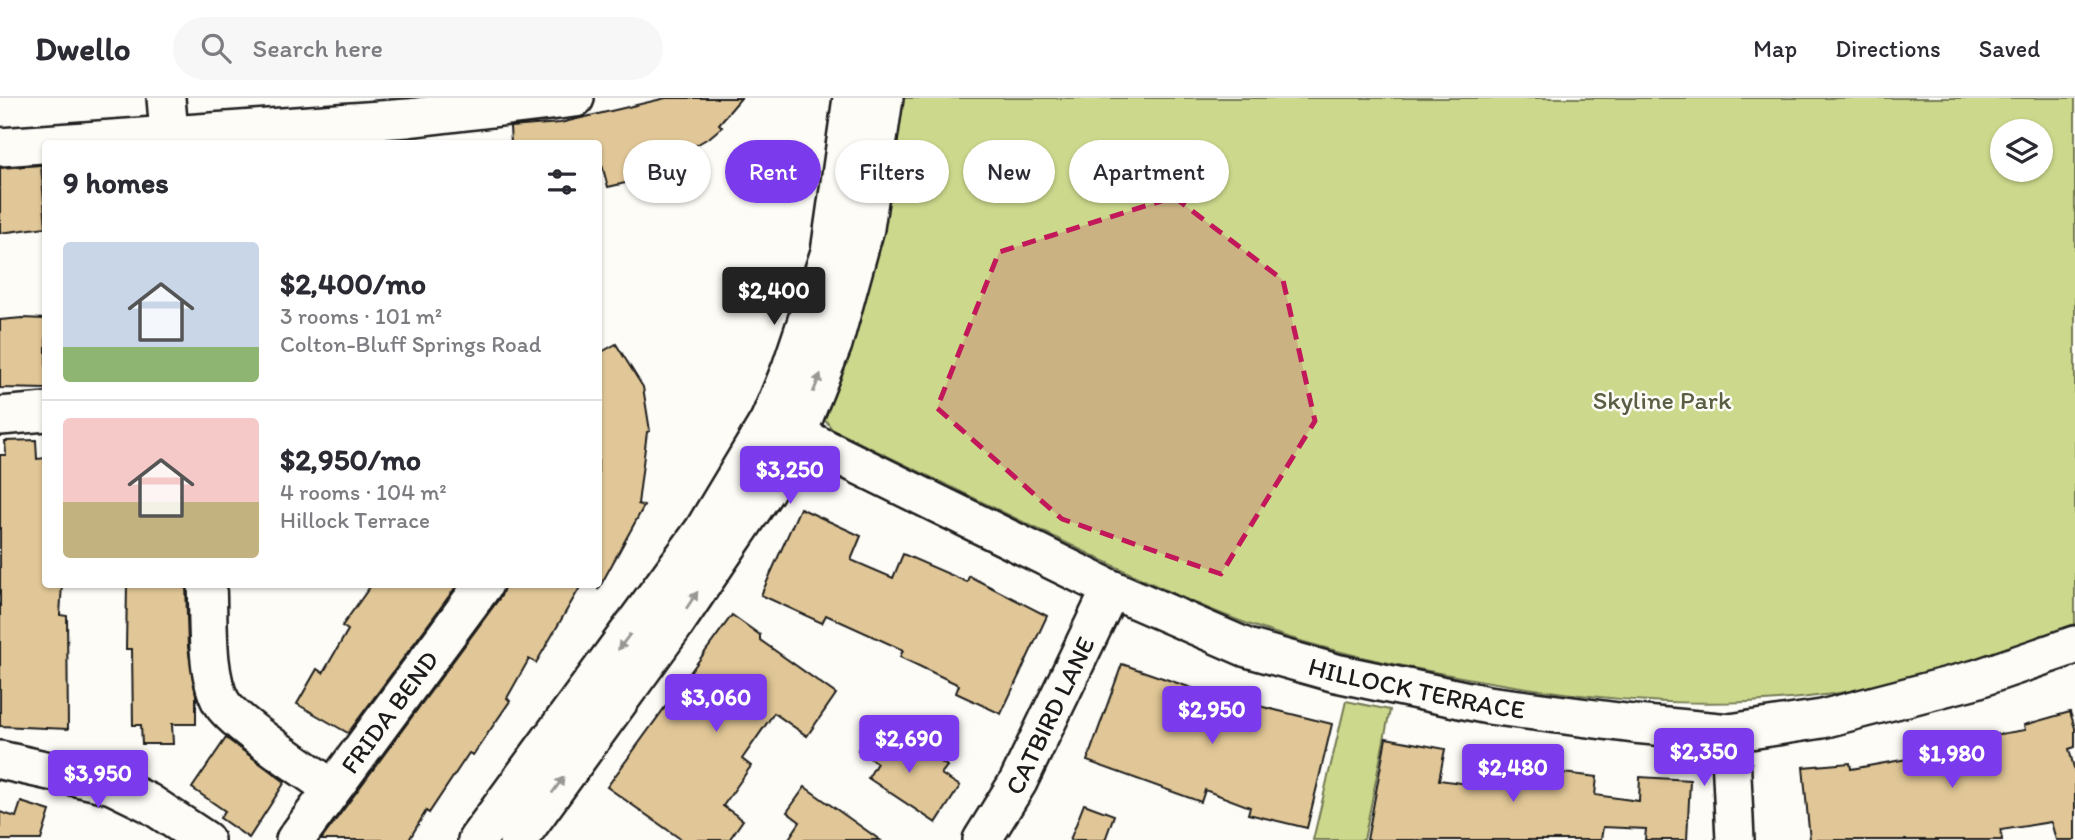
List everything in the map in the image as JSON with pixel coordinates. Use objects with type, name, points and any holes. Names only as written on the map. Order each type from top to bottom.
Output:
[{"type":"street","points":[[0,147],[168,116],[407,108],[575,98]]},
{"type":"street","points":[[518,840],[675,624],[765,491],[783,428],[791,368],[830,252],[852,98]]},
{"type":"street","points":[[477,840],[783,428],[833,344],[865,228],[884,98]]},
{"type":"street","points":[[0,416],[42,412]]},
{"type":"street","name":"HILLOCK TERRACE","points":[[783,428],[1111,589],[1247,648],[1336,673],[1488,705],[1730,733],[1834,716],[1976,679],[2075,645]]},
{"type":"street","points":[[207,588],[213,679],[222,705],[240,722],[331,788]]},
{"type":"street","name":"FRIDA BEND","points":[[295,840],[481,588]]},
{"type":"street","name":"CATBIRD LANE","points":[[982,840],[1018,782],[1111,589]]},
{"type":"street","points":[[1730,733],[1735,840]]},
{"type":"street","points":[[0,760],[111,785],[149,803],[205,840]]},
{"type":"highlighted area","points":[[1174,197],[1283,280],[1315,421],[1221,574],[1062,519],[937,408],[999,252]]},
{"type":"green space","name":"Skyline Park","points":[[893,98],[2075,98],[2075,624],[1920,677],[1842,693],[1787,699],[1679,702],[1571,694],[1434,672],[1353,655],[1300,641],[1205,607],[832,429],[821,414],[869,203],[949,203],[949,140],[883,140]]},
{"type":"green space","points":[[1346,701],[1390,710],[1364,840],[1313,840]]},
{"type":"building","points":[[666,98],[741,98],[719,124],[722,127],[705,140],[623,140],[623,184],[608,187],[602,165],[602,140],[511,140],[510,127],[560,123]]},
{"type":"building","points":[[41,165],[42,228],[0,233],[0,168]]},
{"type":"building","points":[[42,319],[42,389],[0,388],[0,320]]},
{"type":"building","points":[[616,344],[643,387],[650,431],[647,432],[638,504],[644,506],[602,583],[602,352]]},
{"type":"building","points":[[36,440],[37,459],[42,458],[42,588],[62,588],[60,615],[67,616],[68,729],[0,726],[0,455],[6,455],[5,441]]},
{"type":"building","points":[[800,508],[861,536],[851,560],[893,578],[903,554],[967,582],[969,576],[1047,616],[1001,714],[956,693],[959,685],[900,657],[903,650],[826,615],[822,623],[761,595]]},
{"type":"building","points":[[127,588],[186,588],[188,647],[196,695],[196,724],[172,724],[173,744],[142,744],[141,725],[133,725],[132,649],[126,649]]},
{"type":"building","points":[[369,588],[455,588],[348,733],[297,704],[317,669],[323,673],[348,630],[342,626]]},
{"type":"building","points":[[504,588],[580,588],[536,663],[529,659],[507,698],[510,701],[473,755],[469,753],[429,813],[426,811],[409,840],[321,840],[501,596]]},
{"type":"building","points":[[732,615],[760,635],[760,640],[836,694],[807,736],[774,713],[742,759],[751,766],[723,806],[743,820],[729,840],[682,840],[607,787]]},
{"type":"building","points":[[1122,664],[1218,697],[1220,692],[1263,707],[1332,724],[1307,828],[1248,814],[1250,807],[1205,790],[1201,802],[1087,761]]},
{"type":"building","points":[[2070,712],[2075,728],[2075,747],[2069,749],[2075,772],[2075,840],[2056,840],[2051,822],[2001,830],[2002,840],[1810,840],[1803,767],[1850,763],[1851,769],[1958,750],[1956,741],[2025,730],[2024,725]]},
{"type":"building","points":[[874,725],[923,758],[927,753],[947,766],[941,774],[960,786],[936,823],[868,778],[877,763],[858,750]]},
{"type":"building","points":[[226,738],[285,782],[249,838],[220,818],[225,811],[192,788]]},
{"type":"building","points":[[1386,738],[1445,749],[1439,780],[1483,786],[1485,768],[1546,777],[1546,771],[1597,777],[1595,795],[1639,801],[1640,777],[1690,780],[1687,840],[1645,840],[1646,829],[1603,827],[1601,840],[1367,840]]},
{"type":"building","points":[[805,787],[880,840],[788,840],[800,822],[787,812]]},
{"type":"building","points":[[21,802],[50,811],[41,840],[0,840],[0,812],[16,817]]},
{"type":"building","points":[[1084,804],[1114,815],[1105,840],[1070,840]]}]
